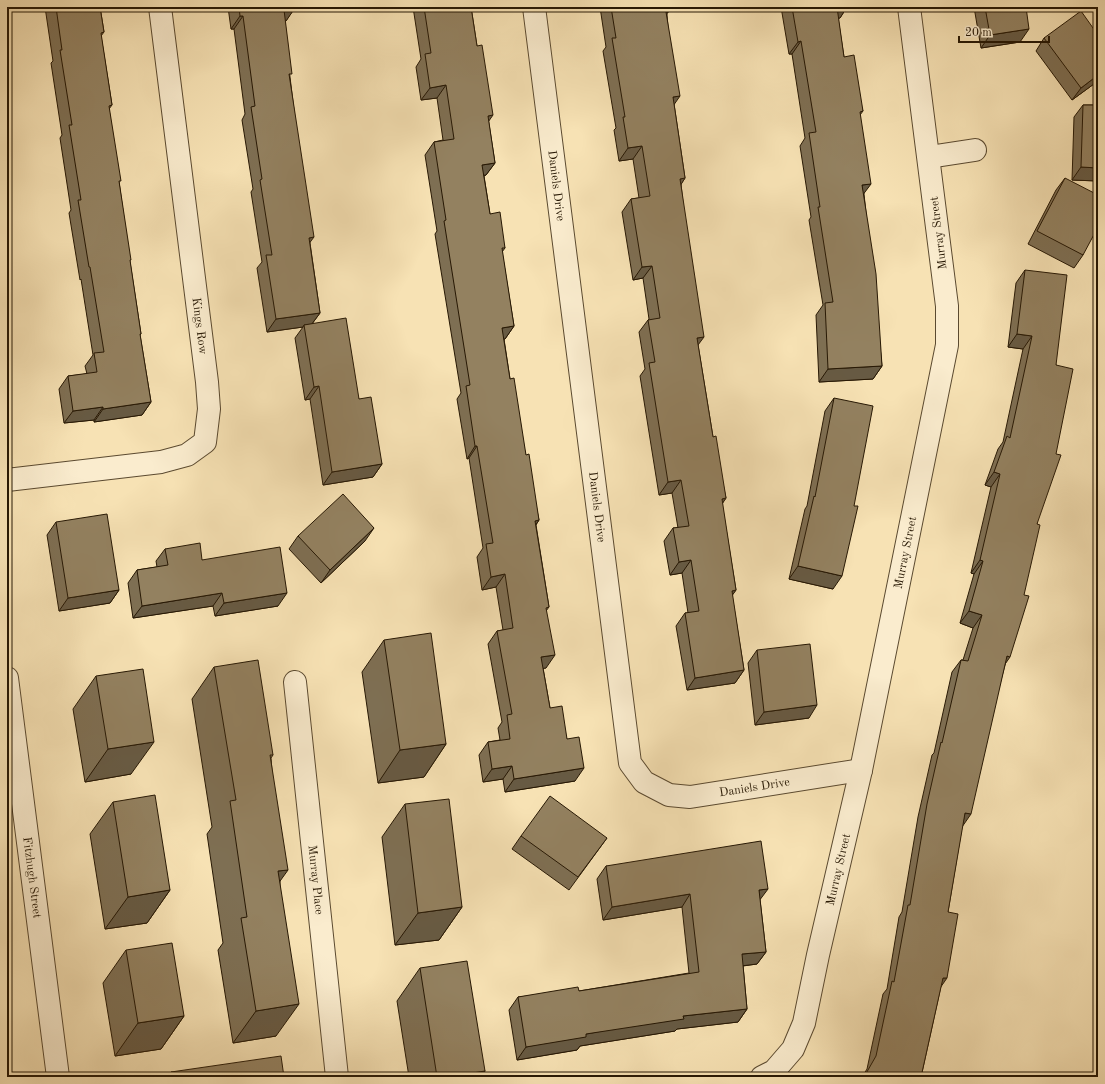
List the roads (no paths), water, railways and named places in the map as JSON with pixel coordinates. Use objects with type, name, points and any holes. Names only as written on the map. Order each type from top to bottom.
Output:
[{"type":"street","name":"Kings Row","points":[[7,480],[161,462],[187,455],[206,442],[209,409],[207,382],[160,7]]},
{"type":"street","name":"Daniels Drive","points":[[534,7],[630,763],[644,782],[669,795],[690,797],[861,770]]},
{"type":"street","name":"Murray Street","points":[[762,1077],[774,1071],[793,1049],[804,1023],[818,955],[861,770],[947,345],[947,306],[909,7]]},
{"type":"street","points":[[929,157],[976,150]]},
{"type":"street","name":"Fitzhugh Street","points":[[7,678],[58,1077]]},
{"type":"street","name":"Murray Place","points":[[295,682],[337,1077]]}]
